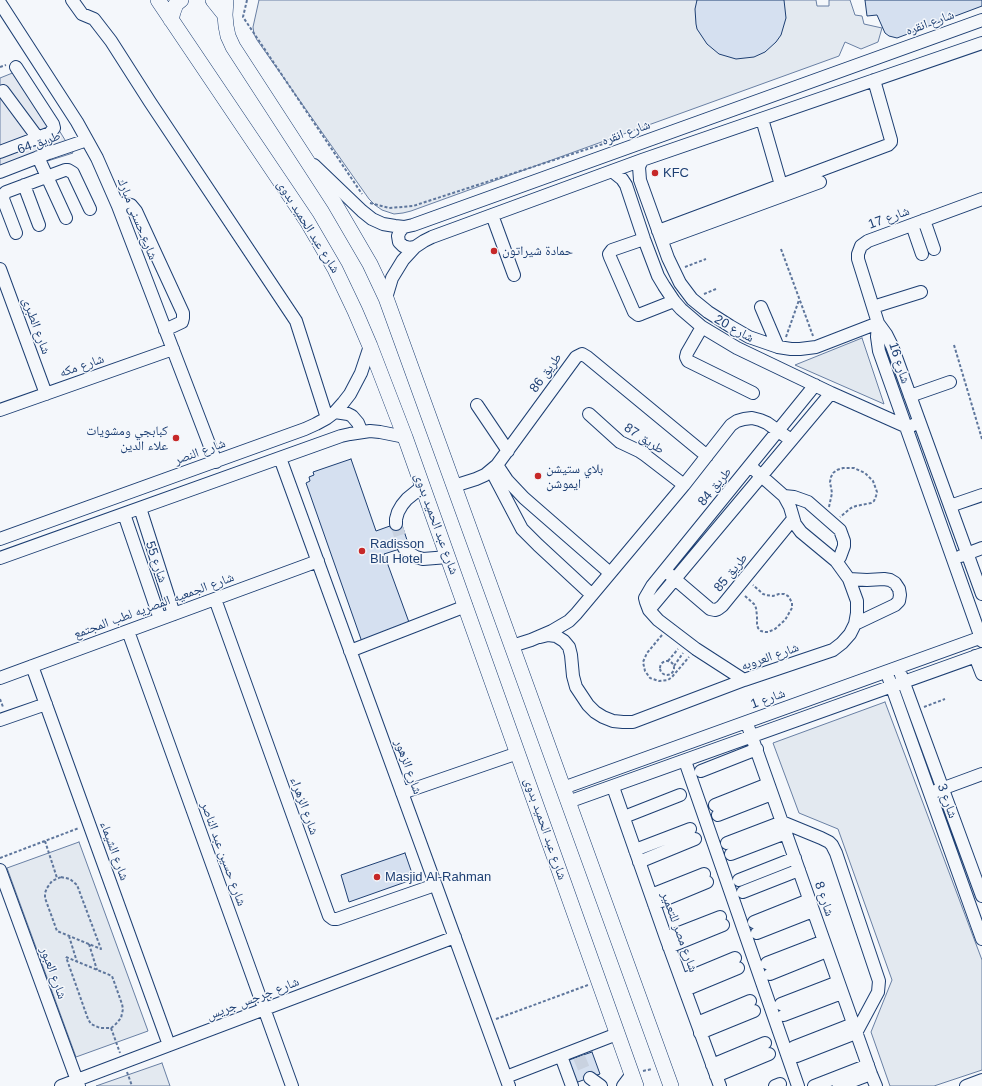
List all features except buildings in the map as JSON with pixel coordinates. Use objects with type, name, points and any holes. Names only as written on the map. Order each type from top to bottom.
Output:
[{"type":"main road","name":"شارع عبد الحميد بدوى","points":[[158,0],[307,221],[335,269],[355,311],[405,437],[466,606],[617,1034],[631,1082]]},
{"type":"main road","points":[[171,20],[172,12],[176,4],[181,0]]},
{"type":"main road","points":[[212,0],[225,15]]},
{"type":"main road","points":[[226,0],[225,15],[228,36],[233,47],[335,204],[370,264],[386,298],[671,1086]]},
{"type":"street","points":[[72,0],[82,14],[94,19],[111,41],[296,321],[331,415],[348,414],[352,416],[358,423],[359,432]]},
{"type":"street","name":"شارع حسنى مبارك","points":[[0,3],[88,140],[118,206],[216,462]]},
{"type":"street","name":"شارع انقره","points":[[300,150],[372,219],[383,224],[404,227],[982,20]]},
{"type":"street","points":[[386,298],[397,269],[403,260],[415,247],[432,236],[642,160],[982,43]]},
{"type":"street","points":[[0,152],[50,133],[54,126],[16,67]]},
{"type":"street","points":[[660,235],[781,185],[890,144],[874,80]]},
{"type":"street","points":[[3,90],[37,138],[44,155],[47,177],[66,218]]},
{"type":"street","points":[[762,119],[781,185]]},
{"type":"street","name":"طريق 64","points":[[0,172],[88,140]]},
{"type":"street","name":"شارع 20","points":[[642,160],[639,167],[640,180],[668,258],[680,283],[700,305],[719,319],[744,334],[758,340],[780,347],[800,349],[816,347],[878,323]]},
{"type":"street","points":[[16,233],[3,196],[6,192],[65,170],[71,171],[75,176],[90,209]]},
{"type":"street","name":"شارع 20","points":[[612,171],[626,184],[658,276],[681,309],[702,327],[737,348],[831,393],[905,426]]},
{"type":"street","points":[[660,235],[820,182]]},
{"type":"street","points":[[24,185],[39,225]]},
{"type":"street","name":"شارع 17","points":[[878,323],[858,259],[861,246],[868,241],[982,199]]},
{"type":"street","points":[[118,206],[127,204],[131,205],[136,211],[183,313],[182,322],[165,330]]},
{"type":"street","points":[[492,215],[514,275]]},
{"type":"street","points":[[924,220],[934,249]]},
{"type":"street","points":[[912,225],[922,254]]},
{"type":"street","points":[[404,227],[400,230],[398,236],[399,242],[403,246],[409,248],[415,247]]},
{"type":"street","points":[[644,238],[614,249],[609,254],[634,312],[638,315],[674,301]]},
{"type":"street","name":"شارع الطبرى","points":[[0,269],[46,394]]},
{"type":"street","points":[[872,304],[919,288]]},
{"type":"street","points":[[761,307],[780,347]]},
{"type":"street","name":"شارع 16","points":[[878,323],[890,340],[967,553],[977,565],[982,594]]},
{"type":"street","name":"شارع 16","points":[[878,323],[877,344],[905,426],[982,638]]},
{"type":"street","points":[[702,327],[687,353],[686,357],[688,361],[753,393]]},
{"type":"street","points":[[737,348],[744,334]]},
{"type":"street","name":"شارع النصر","points":[[0,539],[305,429],[331,415],[343,403],[356,384],[370,346]]},
{"type":"street","name":"شارع مكه","points":[[0,410],[173,349]]},
{"type":"street","name":"طريق 86","points":[[454,486],[476,479],[494,467],[508,451],[576,357],[582,354],[707,456]]},
{"type":"street","points":[[910,396],[950,382]]},
{"type":"street","name":"طريق 84","points":[[649,610],[645,598],[652,586],[815,385]]},
{"type":"street","points":[[744,680],[668,628],[649,610],[831,393]]},
{"type":"street","points":[[477,405],[508,451]]},
{"type":"street","name":"طريق 87","points":[[589,414],[620,442],[639,451],[684,485]]},
{"type":"street","points":[[512,646],[540,637],[552,631],[569,621],[576,614],[684,485],[731,425],[744,419],[752,418],[760,420],[791,440]]},
{"type":"street","points":[[905,426],[911,426],[919,420]]},
{"type":"street","points":[[0,558],[341,436],[359,432],[380,432],[405,437]]},
{"type":"street","name":"شارع الزهور","points":[[280,458],[507,1082]]},
{"type":"street","name":"شارع العروبه","points":[[540,637],[548,635],[556,636],[564,641],[569,647],[576,687],[582,696],[595,712],[603,718],[623,722],[633,722],[744,680],[833,650],[842,643],[850,634],[855,624],[857,613],[857,601],[849,579],[836,561],[801,532],[793,520],[790,507],[784,496],[750,466]]},
{"type":"street","points":[[494,467],[524,498],[610,573]]},
{"type":"street","points":[[494,467],[522,529],[592,595]]},
{"type":"street","points":[[396,524],[398,512],[402,506],[407,499],[423,486]]},
{"type":"street","points":[[951,510],[982,495]]},
{"type":"street","points":[[784,496],[794,497],[808,502],[840,530],[844,541],[843,552],[836,561]]},
{"type":"street","points":[[951,510],[982,502]]},
{"type":"street","name":"شارع 55","points":[[140,508],[174,614]]},
{"type":"street","name":"شارع 55","points":[[124,514],[160,619]]},
{"type":"street","name":"طريق 85","points":[[665,570],[708,607],[715,610],[720,608],[793,520]]},
{"type":"street","points":[[404,548],[409,553],[423,559],[448,557]]},
{"type":"street","points":[[953,558],[982,548]]},
{"type":"street","name":"شارع الجمعيه المصريه لطب المجتمع","points":[[0,678],[318,561]]},
{"type":"street","points":[[958,572],[977,565]]},
{"type":"street","points":[[849,579],[867,580],[884,578],[896,583],[900,595],[899,601],[895,605],[855,624]]},
{"type":"street","name":"شارع الزهراء","points":[[215,599],[329,916],[333,919],[337,919],[436,884]]},
{"type":"street","points":[[350,651],[466,606]]},
{"type":"street","name":"شارع حسين عبد الناصر","points":[[128,631],[292,1086]]},
{"type":"street","name":"شارع 1","points":[[563,788],[982,638]]},
{"type":"street","points":[[568,802],[978,655],[982,674]]},
{"type":"street","name":"شارع الشيماء","points":[[32,666],[169,1045]]},
{"type":"street","name":"شارع 3","points":[[898,668],[982,896]]},
{"type":"street","name":"شارع 3","points":[[886,672],[982,939]]},
{"type":"street","points":[[0,720],[46,704]]},
{"type":"street","name":"شارع 8","points":[[746,722],[876,1086]]},
{"type":"street","points":[[702,771],[756,749]]},
{"type":"street","points":[[402,793],[518,753]]},
{"type":"street","points":[[685,761],[798,1086]]},
{"type":"street","points":[[930,793],[982,774]]},
{"type":"street","name":"شارع مصر للتعمير","points":[[613,787],[716,1076]]},
{"type":"street","points":[[717,810],[770,789]]},
{"type":"street","points":[[624,817],[680,795]]},
{"type":"street","points":[[729,848],[784,827],[825,840],[832,845],[879,981],[878,992],[855,1029],[795,1052]]},
{"type":"street","points":[[635,850],[692,834],[639,862]]},
{"type":"street","points":[[739,880],[794,858]]},
{"type":"street","name":"شارع العبور","points":[[0,870],[78,1083]]},
{"type":"street","points":[[743,892],[799,870]]},
{"type":"street","points":[[653,900],[706,878]]},
{"type":"street","points":[[755,927],[811,905]]},
{"type":"street","points":[[668,943],[721,921]]},
{"type":"street","name":"شارع جرجس جريس","points":[[61,1086],[78,1083],[169,1045],[455,938]]},
{"type":"street","points":[[768,968],[826,946]]},
{"type":"street","points":[[683,985],[736,963]]},
{"type":"street","points":[[783,1010],[840,987]]},
{"type":"street","points":[[698,1028],[752,1006]]},
{"type":"street","points":[[507,1082],[561,1056],[578,1053],[617,1034]]},
{"type":"street","points":[[716,1076],[767,1048]]},
{"type":"street","points":[[561,1056],[572,1086]]},
{"type":"street","points":[[814,1086],[869,1069]]},
{"type":"street","points":[[839,1086],[869,1069]]},
{"type":"street","points":[[590,1078],[601,1086]]},
{"type":"street","points":[[966,1086],[982,1080]]},
{"type":"path","points":[[247,0],[243,17],[362,195]]},
{"type":"path","points":[[367,202],[389,208],[413,206],[603,144]]},
{"type":"path","points":[[781,249],[816,347]]},
{"type":"path","points":[[674,270],[706,259]]},
{"type":"path","points":[[780,347],[799,300]]},
{"type":"path","points":[[954,345],[982,439]]},
{"type":"path","points":[[824,517],[828,511],[831,499],[830,482],[834,473],[837,470],[848,468],[860,470],[873,481],[876,496],[870,503],[851,508],[841,515],[834,524]]},
{"type":"path","points":[[737,588],[756,608],[757,624],[761,631],[768,632],[775,629],[785,620],[792,608],[792,603],[788,596],[784,594],[773,596],[763,594],[746,578]]},
{"type":"path","points":[[668,628],[645,657],[643,666],[650,678],[659,681],[668,680],[672,677],[690,644]]},
{"type":"path","points":[[690,644],[674,666],[673,673],[666,676],[663,674],[660,667],[662,664],[664,662],[668,662],[690,644]]},
{"type":"path","points":[[668,662],[672,663],[674,666]]},
{"type":"path","points":[[914,711],[945,699]]},
{"type":"path","points":[[0,858],[89,825]]},
{"type":"path","points":[[45,841],[56,878]]},
{"type":"path","points":[[56,878],[70,879],[77,885],[101,949],[57,931],[46,898],[46,888],[56,878]]},
{"type":"path","points":[[69,936],[77,962]]},
{"type":"path","points":[[89,944],[98,971]]},
{"type":"path","points":[[66,957],[77,962],[112,976],[122,1004],[123,1014],[118,1022],[111,1028],[106,1029],[95,1027],[88,1020],[66,957]]},
{"type":"path","points":[[486,1023],[598,981]]},
{"type":"path","points":[[631,1082],[664,1067]]},
{"type":"shaded area","points":[[259,0],[816,0],[817,6],[829,6],[829,0],[850,0],[855,15],[862,16],[864,24],[882,28],[878,42],[861,49],[845,42],[839,56],[411,211],[394,214],[382,210],[369,199],[257,40],[253,27]]},
{"type":"shaded area","points":[[15,72],[35,91],[73,153],[0,176],[0,78]]},
{"type":"shaded area","points":[[862,338],[884,404],[795,365]]},
{"type":"shaded area","points":[[885,702],[982,960],[982,1070],[934,1086],[890,1086],[871,1032],[892,980],[838,829],[799,813],[773,743]]},
{"type":"shaded area","points":[[79,842],[148,1031],[76,1057],[7,868]]},
{"type":"shaded area","points":[[162,1063],[170,1086],[96,1086]]},
{"type":"tunnel","points":[[396,524],[404,548]]},
{"type":"tunnel","points":[[579,1057],[590,1078]]},
{"type":"place","name":"KFC","points":[[655,173]]},
{"type":"place","name":"حمادة شيراتون","points":[[494,251]]},
{"type":"place","name":"كبابجي ومشويات علاء الدين","points":[[176,438]]},
{"type":"place","name":"بلاي ستيشن ايموشن","points":[[538,476]]},
{"type":"place","name":"Radisson Blu Hotel","points":[[362,551]]},
{"type":"place","name":"Masjid Al-Rahman","points":[[377,877]]}]
